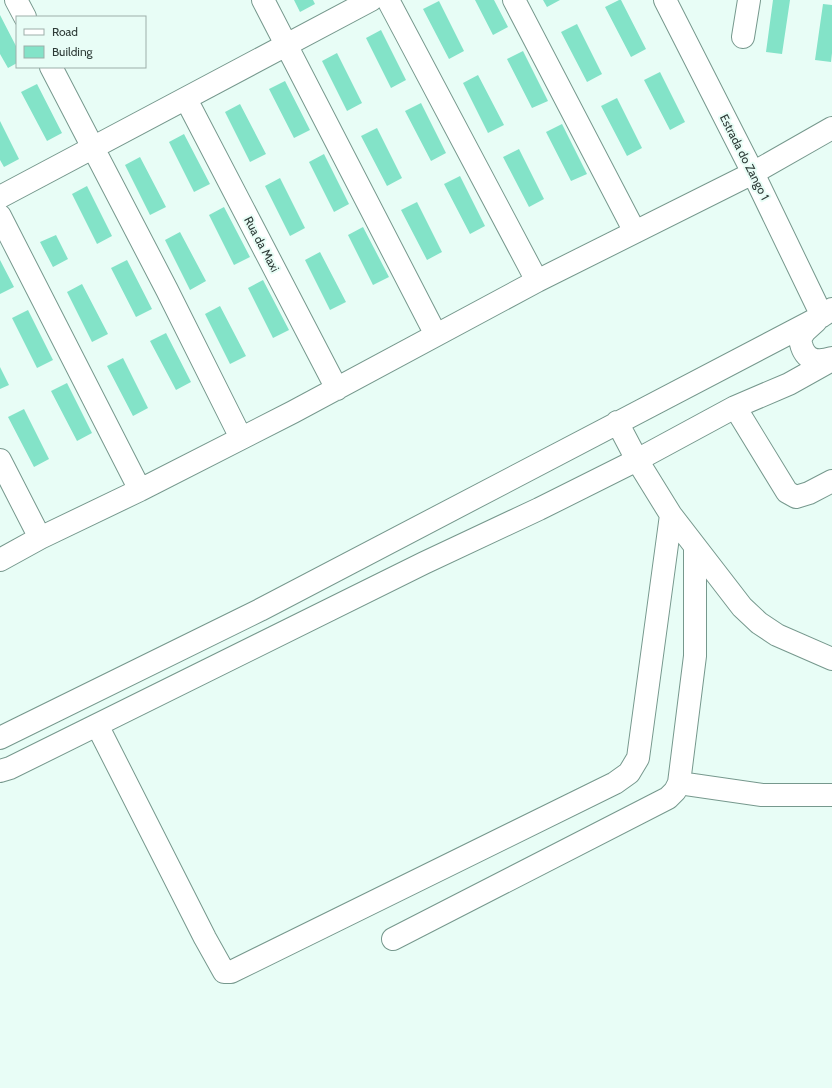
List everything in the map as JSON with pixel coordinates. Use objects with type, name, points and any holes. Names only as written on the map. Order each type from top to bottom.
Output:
[{"type":"street","points":[[16,0],[24,16]]},
{"type":"street","points":[[263,0],[436,335]]},
{"type":"street","points":[[0,197],[287,46],[371,0]]},
{"type":"street","points":[[388,0],[537,281]]},
{"type":"street","points":[[514,0],[635,232]]},
{"type":"street","name":"Estrada do Zango 1","points":[[665,0],[753,172],[829,312]]},
{"type":"street","points":[[743,36],[749,0]]},
{"type":"street","points":[[52,68],[167,290],[240,438]]},
{"type":"street","name":"Rua da Maxi","points":[[186,99],[337,389]]},
{"type":"street","points":[[0,560],[40,538],[140,490],[337,389],[537,281],[753,172],[832,128]]},
{"type":"street","points":[[0,216],[140,490]]},
{"type":"street","points":[[829,312],[805,331],[800,339],[804,353],[811,359],[832,359]]},
{"type":"street","points":[[0,738],[260,610],[829,312]]},
{"type":"street","points":[[0,771],[10,768],[424,563],[539,509],[637,460],[735,407],[790,384],[832,359]]},
{"type":"street","points":[[735,407],[787,492],[796,497],[809,493],[832,481]]},
{"type":"street","points":[[617,422],[637,460],[671,515],[742,607],[759,623],[777,635],[832,659]]},
{"type":"street","points":[[0,460],[40,538]]},
{"type":"street","points":[[97,725],[205,938],[224,972],[231,972],[615,783],[629,773],[638,758],[671,515]]},
{"type":"street","points":[[394,939],[668,798],[675,791],[679,783],[695,656],[695,547]]},
{"type":"street","points":[[679,783],[762,795],[832,795]]},
{"type":"building","points":[[294,0],[313,0],[315,4],[300,12]]},
{"type":"building","points":[[475,0],[494,0],[508,27],[493,35]]},
{"type":"building","points":[[543,0],[560,0],[547,7]]},
{"type":"building","points":[[621,0],[646,49],[631,57],[605,7]]},
{"type":"building","points":[[773,0],[790,0],[782,54],[766,52]]},
{"type":"building","points":[[439,1],[464,51],[449,59],[423,9]]},
{"type":"building","points":[[823,4],[832,5],[831,62],[815,60]]},
{"type":"building","points":[[0,15],[16,46],[16,64],[8,68],[0,54]]},
{"type":"building","points":[[577,24],[602,74],[587,82],[561,32]]},
{"type":"building","points":[[381,30],[406,80],[391,88],[366,38]]},
{"type":"building","points":[[523,51],[548,101],[532,108],[507,59]]},
{"type":"building","points":[[337,53],[362,103],[347,111],[322,61]]},
{"type":"building","points":[[660,72],[685,122],[670,130],[644,80]]},
{"type":"building","points":[[478,75],[504,125],[488,133],[463,83]]},
{"type":"building","points":[[285,81],[310,130],[294,138],[269,89]]},
{"type":"building","points":[[37,84],[62,133],[47,141],[21,92]]},
{"type":"building","points":[[617,98],[642,148],[627,156],[601,106]]},
{"type":"building","points":[[421,103],[446,153],[431,161],[405,111]]},
{"type":"building","points":[[240,104],[266,154],[250,162],[225,112]]},
{"type":"building","points":[[0,121],[19,159],[4,167],[0,160]]},
{"type":"building","points":[[562,124],[587,174],[571,181],[546,132]]},
{"type":"building","points":[[377,128],[402,178],[387,186],[361,136]]},
{"type":"building","points":[[184,134],[210,184],[194,192],[169,142]]},
{"type":"building","points":[[519,149],[544,199],[529,207],[503,157]]},
{"type":"building","points":[[324,154],[349,204],[334,212],[309,162]]},
{"type":"building","points":[[140,157],[166,207],[150,215],[125,165]]},
{"type":"building","points":[[460,176],[485,226],[470,234],[444,184]]},
{"type":"building","points":[[280,178],[305,228],[290,236],[265,186]]},
{"type":"building","points":[[87,186],[112,236],[97,244],[72,194]]},
{"type":"building","points":[[417,202],[442,252],[427,260],[401,210]]},
{"type":"building","points":[[224,207],[250,257],[234,265],[209,215]]},
{"type":"building","points":[[363,227],[389,277],[373,285],[348,235]]},
{"type":"building","points":[[180,232],[206,281],[190,290],[165,240]]},
{"type":"building","points":[[56,235],[68,259],[53,267],[40,242]]},
{"type":"building","points":[[320,252],[346,302],[330,310],[305,260]]},
{"type":"building","points":[[0,260],[14,287],[0,294]]},
{"type":"building","points":[[127,260],[152,309],[136,317],[111,268]]},
{"type":"building","points":[[263,280],[289,330],[273,338],[248,288]]},
{"type":"building","points":[[82,284],[108,334],[92,342],[67,292]]},
{"type":"building","points":[[220,306],[246,356],[230,364],[205,314]]},
{"type":"building","points":[[28,310],[53,360],[37,368],[12,318]]},
{"type":"building","points":[[166,333],[191,382],[176,390],[150,341]]},
{"type":"building","points":[[123,358],[148,408],[133,416],[107,366]]},
{"type":"building","points":[[0,367],[9,385],[0,389]]},
{"type":"building","points":[[67,383],[92,433],[77,441],[51,391]]},
{"type":"building","points":[[24,409],[49,459],[34,467],[8,417]]}]
